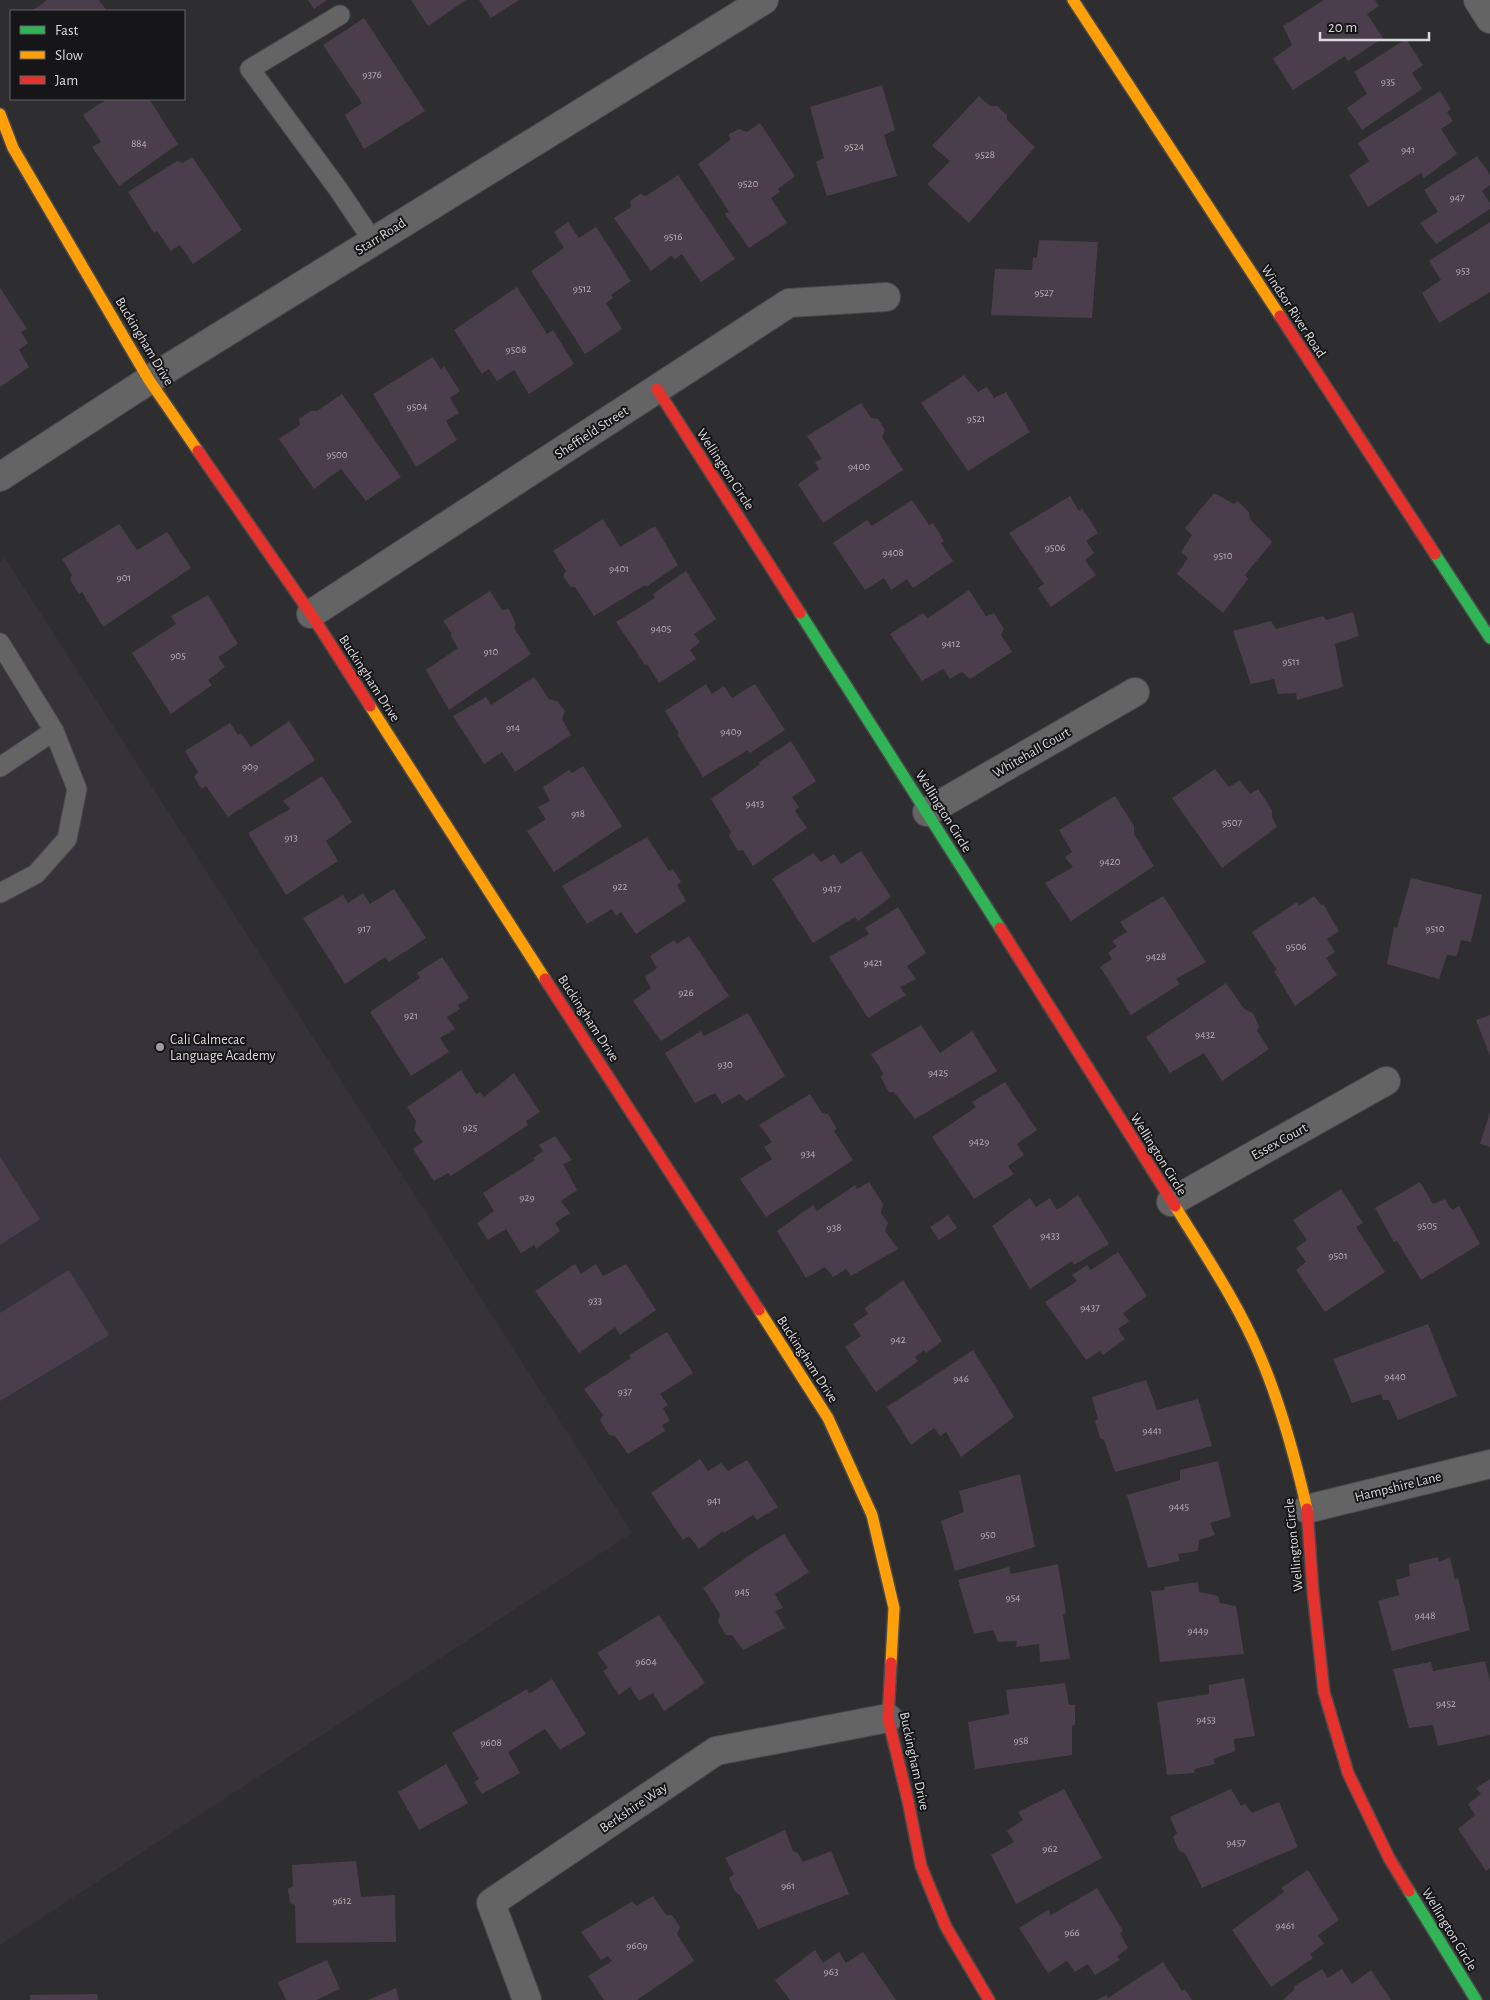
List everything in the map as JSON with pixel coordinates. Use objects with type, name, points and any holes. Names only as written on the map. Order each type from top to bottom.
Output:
[{"type":"street","name":"Starr Road","points":[[0,477],[149,380],[764,0]]},
{"type":"street","name":"Windsor River Road","points":[[1074,0],[1490,638]]},
{"type":"street","points":[[1478,0],[1490,19]]},
{"type":"street","name":"Buckingham Drive","points":[[0,114],[13,148],[149,380],[311,614],[828,1418],[872,1515],[894,1608],[888,1718],[921,1866],[946,1927],[989,2000]]},
{"type":"street","name":"Sheffield Street","points":[[311,614],[790,303],[886,297]]},
{"type":"street","name":"Wellington Circle","points":[[657,389],[927,812],[1225,1286],[1260,1355],[1286,1425],[1307,1509],[1313,1592],[1324,1692],[1348,1773],[1389,1858],[1476,2000]]},
{"type":"street","name":"Whitehall Court","points":[[927,812],[1135,692]]},
{"type":"street","name":"Essex Court","points":[[1171,1202],[1386,1081]]},
{"type":"street","name":"Hampshire Lane","points":[[1307,1509],[1490,1464]]},
{"type":"street","name":"Berkshire Way","points":[[527,2000],[491,1903],[716,1751],[888,1718]]},
{"type":"lane","points":[[340,15],[250,69],[374,241]]},
{"type":"lane","points":[[0,893],[36,874],[67,839],[77,789],[54,731],[3,654]]},
{"type":"lane","points":[[0,767],[54,731]]},
{"type":"shaded area","name":"Cali Calmecac Language Academy","points":[[5,558],[632,1533],[0,1945],[0,562]]},
{"type":"building","points":[[47,0],[99,0],[106,10],[33,10]]},
{"type":"building","points":[[308,0],[327,0],[314,9]]},
{"type":"building","points":[[411,0],[466,0],[428,26]]},
{"type":"building","points":[[479,0],[519,0],[491,18]]},
{"type":"building","points":[[1324,0],[1375,0],[1379,6],[1367,14],[1383,38],[1348,61],[1345,56],[1293,90],[1273,59],[1292,45],[1283,26]]},
{"type":"building","points":[[364,18],[425,111],[364,149],[345,115],[362,103],[323,45]]},
{"type":"building","points":[[1406,39],[1423,65],[1412,73],[1422,89],[1362,130],[1347,108],[1367,94],[1354,72]]},
{"type":"building","points":[[882,85],[895,130],[884,135],[897,176],[827,196],[816,162],[824,158],[810,107]]},
{"type":"building","points":[[1440,91],[1451,109],[1447,112],[1453,121],[1441,129],[1457,154],[1424,178],[1421,173],[1368,207],[1349,175],[1369,161],[1358,143]]},
{"type":"building","points":[[979,96],[990,106],[997,106],[1007,115],[1007,120],[1035,147],[969,223],[927,184],[950,161],[932,146]]},
{"type":"building","points":[[106,100],[150,100],[178,144],[119,186],[92,147],[101,142],[83,115]]},
{"type":"building","points":[[760,123],[795,176],[778,189],[780,192],[771,198],[787,223],[749,248],[725,214],[729,212],[698,164],[730,140],[729,134],[739,129],[747,132]]},
{"type":"building","points":[[1477,156],[1490,175],[1490,185],[1482,191],[1490,203],[1490,209],[1436,244],[1420,223],[1438,212],[1424,190]]},
{"type":"building","points":[[192,157],[242,230],[193,264],[180,245],[171,251],[157,231],[154,233],[128,192],[177,161],[183,163]]},
{"type":"building","points":[[678,175],[735,259],[701,282],[682,254],[675,259],[671,256],[651,271],[614,218],[631,207],[630,201],[640,194],[646,196]]},
{"type":"building","points":[[568,222],[579,238],[596,227],[631,281],[611,295],[613,298],[606,303],[622,329],[585,354],[531,271],[564,248],[554,232]]},
{"type":"building","points":[[1490,222],[1490,292],[1439,323],[1422,293],[1441,280],[1429,261]]},
{"type":"building","points":[[1039,240],[1098,242],[1092,318],[991,315],[995,269],[1032,270],[1033,257],[1037,258]]},
{"type":"building","points":[[517,287],[547,334],[553,330],[574,364],[529,394],[514,370],[497,381],[489,369],[482,374],[454,330]]},
{"type":"building","points":[[0,288],[27,329],[21,332],[28,343],[19,350],[29,367],[0,387]]},
{"type":"building","points":[[433,357],[441,370],[444,366],[460,391],[450,398],[459,413],[446,421],[457,440],[416,467],[373,394]]},
{"type":"building","points":[[964,375],[978,392],[987,387],[994,398],[1006,392],[1030,432],[968,471],[921,403]]},
{"type":"building","points":[[342,394],[401,477],[366,501],[341,469],[314,489],[279,439],[300,425],[299,419],[311,411],[317,411]]},
{"type":"building","points":[[861,403],[871,418],[878,419],[885,430],[882,437],[903,470],[823,523],[798,484],[819,469],[815,462],[822,459],[807,436]]},
{"type":"building","points":[[1214,493],[1234,504],[1238,501],[1249,512],[1250,519],[1272,542],[1245,575],[1248,579],[1223,613],[1177,574],[1188,558],[1181,552],[1192,535],[1185,528]]},
{"type":"building","points":[[1070,496],[1079,511],[1082,508],[1098,533],[1086,541],[1094,553],[1085,560],[1096,575],[1051,607],[1038,588],[1044,584],[1009,533]]},
{"type":"building","points":[[912,500],[929,525],[933,523],[944,541],[941,543],[953,561],[913,588],[907,579],[891,590],[884,578],[865,590],[833,543],[867,520],[872,526]]},
{"type":"building","points":[[603,519],[620,547],[655,526],[678,565],[646,587],[645,585],[594,616],[575,587],[571,587],[563,576],[566,571],[553,551]]},
{"type":"building","points":[[119,524],[137,550],[167,532],[191,568],[103,627],[82,592],[79,594],[70,580],[72,575],[62,559]]},
{"type":"building","points":[[686,571],[716,619],[694,634],[700,642],[690,650],[696,659],[659,683],[616,622],[655,598],[653,594]]},
{"type":"building","points":[[969,590],[986,616],[994,613],[1004,629],[1001,635],[1012,652],[970,679],[962,672],[950,679],[943,669],[922,681],[890,634],[923,613],[928,618]]},
{"type":"building","points":[[490,591],[502,610],[509,609],[516,624],[514,628],[531,654],[449,710],[426,670],[458,648],[450,635],[452,634],[443,621]]},
{"type":"building","points":[[208,595],[238,644],[218,657],[225,667],[208,680],[212,685],[171,714],[132,653],[176,624],[171,616]]},
{"type":"building","points":[[1353,612],[1359,636],[1335,644],[1343,687],[1297,700],[1296,693],[1278,694],[1274,679],[1251,684],[1233,631],[1271,621],[1276,629],[1323,616],[1326,620]]},
{"type":"building","points":[[534,677],[549,699],[557,701],[565,711],[562,719],[571,735],[515,772],[502,752],[484,764],[453,716],[486,697],[491,705]]},
{"type":"building","points":[[706,684],[712,694],[724,686],[732,698],[755,684],[785,730],[750,753],[748,750],[703,777],[665,711]]},
{"type":"building","points":[[289,721],[315,760],[228,817],[206,786],[202,789],[194,777],[198,772],[185,751],[230,723],[238,735],[241,733],[251,747]]},
{"type":"building","points":[[791,741],[816,781],[792,797],[799,807],[795,811],[807,828],[753,866],[743,850],[738,851],[729,836],[731,832],[711,799],[760,764],[758,763]]},
{"type":"building","points":[[583,766],[622,826],[554,872],[527,831],[546,819],[538,807],[550,801],[543,787],[569,770],[572,773]]},
{"type":"building","points":[[1215,769],[1229,787],[1240,780],[1250,794],[1258,789],[1272,810],[1272,817],[1277,827],[1222,868],[1172,798]]},
{"type":"building","points":[[322,776],[352,822],[326,841],[338,861],[286,895],[248,833],[290,809],[283,801]]},
{"type":"building","points":[[1115,796],[1134,826],[1134,834],[1154,866],[1071,921],[1045,883],[1073,867],[1065,857],[1072,852],[1059,830]]},
{"type":"building","points":[[647,837],[669,871],[673,869],[681,882],[677,885],[686,901],[636,934],[621,912],[616,916],[612,909],[587,924],[562,886]]},
{"type":"building","points":[[861,851],[891,897],[858,921],[855,917],[813,943],[772,879],[813,853],[821,862],[834,854],[841,864]]},
{"type":"building","points":[[1411,878],[1482,895],[1471,942],[1461,940],[1457,956],[1447,955],[1439,979],[1387,964],[1394,927],[1397,928]]},
{"type":"building","points":[[394,889],[426,938],[389,962],[385,957],[345,984],[303,918],[343,895],[348,903],[363,893],[370,904]]},
{"type":"building","points":[[1163,896],[1206,962],[1176,979],[1180,984],[1131,1015],[1100,967],[1112,959],[1108,953],[1117,946],[1112,941],[1127,932],[1120,922]]},
{"type":"building","points":[[1314,896],[1321,905],[1323,904],[1339,931],[1327,939],[1335,952],[1326,958],[1337,975],[1295,1006],[1274,971],[1277,970],[1252,932],[1297,902],[1299,906]]},
{"type":"building","points":[[898,907],[926,953],[907,966],[916,979],[900,987],[906,995],[868,1018],[829,957],[869,934],[865,928]]},
{"type":"building","points":[[689,936],[729,996],[661,1041],[633,1001],[651,988],[645,977],[657,968],[650,956],[674,940],[677,944]]},
{"type":"building","points":[[442,957],[469,998],[458,1005],[460,1009],[447,1017],[455,1029],[440,1038],[449,1052],[411,1076],[370,1012],[420,978],[417,973]]},
{"type":"building","points":[[1226,983],[1244,1009],[1253,1013],[1259,1026],[1257,1031],[1269,1049],[1222,1081],[1204,1053],[1170,1073],[1146,1037]]},
{"type":"building","points":[[748,1013],[785,1076],[746,1101],[740,1094],[722,1104],[715,1093],[695,1103],[665,1053],[701,1031],[704,1036]]},
{"type":"building","points":[[1490,1015],[1490,1056],[1476,1020]]},
{"type":"building","points":[[921,1025],[940,1053],[972,1031],[997,1071],[915,1119],[894,1092],[889,1092],[881,1078],[883,1073],[871,1054]]},
{"type":"building","points":[[461,1070],[476,1094],[480,1092],[484,1097],[514,1073],[540,1112],[526,1121],[528,1125],[451,1176],[448,1173],[434,1181],[413,1149],[423,1142],[414,1130],[416,1121],[407,1107]]},
{"type":"building","points":[[1005,1082],[1037,1130],[1017,1144],[1024,1155],[1008,1166],[1014,1174],[974,1199],[932,1137],[976,1107],[972,1102]]},
{"type":"building","points":[[810,1094],[822,1113],[828,1114],[837,1129],[834,1131],[853,1160],[766,1217],[740,1179],[772,1159],[764,1147],[772,1142],[759,1125]]},
{"type":"building","points":[[1490,1112],[1490,1147],[1480,1144]]},
{"type":"building","points":[[555,1136],[572,1160],[563,1164],[577,1190],[561,1201],[570,1213],[555,1223],[560,1231],[536,1249],[534,1245],[521,1253],[506,1229],[488,1240],[477,1223],[494,1211],[483,1193],[535,1160],[533,1158],[543,1151],[539,1145]]},
{"type":"building","points":[[0,1157],[40,1219],[0,1245]]},
{"type":"building","points":[[869,1182],[883,1204],[881,1213],[888,1223],[885,1231],[898,1249],[851,1276],[846,1269],[833,1277],[825,1267],[806,1278],[777,1231],[813,1205],[817,1211],[855,1185],[857,1189]]},
{"type":"building","points":[[1420,1182],[1433,1204],[1445,1199],[1452,1210],[1459,1206],[1480,1244],[1421,1280],[1397,1241],[1394,1242],[1375,1208]]},
{"type":"building","points":[[1341,1189],[1363,1223],[1356,1227],[1385,1272],[1325,1312],[1296,1270],[1306,1262],[1296,1248],[1307,1240],[1293,1220]]},
{"type":"building","points":[[1078,1195],[1109,1244],[1074,1265],[1072,1261],[1030,1289],[992,1226],[1030,1198],[1036,1207],[1050,1198],[1057,1210]]},
{"type":"building","points":[[948,1215],[957,1228],[939,1240],[930,1227]]},
{"type":"building","points":[[1118,1252],[1147,1296],[1123,1313],[1129,1321],[1118,1329],[1125,1339],[1103,1355],[1100,1351],[1086,1360],[1045,1302],[1077,1281],[1072,1275],[1087,1265],[1091,1270]]},
{"type":"building","points":[[575,1264],[581,1274],[596,1264],[603,1276],[626,1264],[656,1310],[620,1335],[615,1327],[579,1353],[535,1291]]},
{"type":"building","points":[[69,1270],[109,1335],[0,1401],[0,1313]]},
{"type":"building","points":[[903,1280],[942,1341],[926,1353],[924,1350],[915,1357],[918,1361],[876,1392],[845,1347],[861,1336],[853,1324],[868,1314],[865,1308]]},
{"type":"building","points":[[1428,1324],[1457,1396],[1398,1420],[1389,1400],[1383,1400],[1381,1394],[1352,1403],[1333,1359]]},
{"type":"building","points":[[667,1332],[693,1373],[660,1394],[668,1405],[663,1408],[670,1421],[662,1425],[665,1431],[628,1454],[615,1436],[609,1435],[600,1420],[603,1415],[584,1389],[631,1358],[629,1355]]},
{"type":"building","points":[[973,1350],[1014,1417],[961,1457],[946,1432],[940,1436],[934,1428],[911,1445],[887,1407]]},
{"type":"building","points":[[1146,1380],[1157,1410],[1198,1399],[1212,1446],[1115,1472],[1104,1440],[1100,1438],[1095,1421],[1098,1419],[1092,1397]]},
{"type":"building","points":[[700,1459],[708,1471],[721,1463],[728,1471],[747,1460],[778,1507],[757,1520],[753,1515],[724,1533],[723,1531],[699,1549],[689,1536],[683,1540],[651,1493]]},
{"type":"building","points":[[1218,1461],[1231,1517],[1210,1523],[1215,1535],[1199,1540],[1198,1551],[1178,1554],[1180,1561],[1148,1568],[1127,1495],[1180,1480],[1180,1470]]},
{"type":"building","points":[[1020,1474],[1035,1547],[955,1571],[941,1521],[964,1512],[959,1491]]},
{"type":"building","points":[[784,1534],[809,1572],[775,1594],[783,1608],[775,1611],[785,1628],[743,1650],[732,1635],[726,1635],[718,1622],[720,1614],[703,1588],[751,1554]]},
{"type":"building","points":[[1438,1557],[1439,1562],[1450,1557],[1455,1580],[1458,1578],[1470,1630],[1392,1651],[1378,1601],[1399,1595],[1396,1580],[1410,1576],[1409,1564]]},
{"type":"building","points":[[1058,1564],[1066,1613],[1063,1615],[1070,1659],[1040,1662],[1039,1644],[1016,1647],[1017,1641],[998,1642],[993,1630],[974,1634],[958,1580],[1009,1567],[1011,1574]]},
{"type":"building","points":[[1198,1582],[1199,1592],[1218,1596],[1220,1603],[1236,1606],[1244,1654],[1160,1662],[1151,1591],[1165,1590],[1164,1587]]},
{"type":"building","points":[[659,1615],[705,1683],[664,1711],[653,1693],[639,1701],[630,1687],[619,1695],[603,1671],[608,1668],[597,1653]]},
{"type":"building","points":[[1485,1661],[1490,1681],[1490,1735],[1438,1746],[1433,1725],[1409,1728],[1393,1669],[1431,1662],[1433,1671]]},
{"type":"building","points":[[1244,1678],[1255,1736],[1234,1739],[1235,1751],[1213,1759],[1215,1764],[1195,1769],[1194,1773],[1167,1775],[1157,1702],[1209,1694],[1209,1685]]},
{"type":"building","points":[[552,1679],[586,1734],[560,1750],[545,1729],[508,1752],[520,1773],[482,1794],[474,1782],[479,1779],[452,1733],[527,1689],[529,1694]]},
{"type":"building","points":[[1065,1683],[1069,1705],[1075,1705],[1075,1725],[1072,1726],[1072,1755],[975,1769],[968,1722],[1009,1714],[1006,1690]]},
{"type":"building","points":[[446,1764],[468,1803],[419,1830],[398,1792]]},
{"type":"building","points":[[1490,1779],[1490,1868],[1486,1871],[1458,1829],[1475,1815],[1468,1804],[1481,1794],[1476,1788]]},
{"type":"building","points":[[1064,1789],[1102,1858],[1016,1904],[991,1855],[1014,1842],[1007,1831],[1023,1820],[1018,1812]]},
{"type":"building","points":[[1231,1789],[1241,1806],[1245,1804],[1252,1813],[1279,1802],[1298,1847],[1202,1888],[1185,1853],[1179,1851],[1173,1837],[1177,1833],[1170,1817]]},
{"type":"building","points":[[785,1830],[793,1851],[798,1853],[803,1862],[831,1851],[849,1894],[758,1929],[740,1895],[735,1892],[729,1878],[734,1874],[725,1858]]},
{"type":"building","points":[[356,1861],[361,1897],[395,1895],[396,1942],[296,1943],[295,1905],[290,1903],[288,1889],[293,1886],[292,1865]]},
{"type":"building","points":[[1308,1870],[1339,1920],[1318,1935],[1324,1944],[1310,1954],[1313,1958],[1271,1987],[1232,1930],[1284,1892],[1281,1888]]},
{"type":"building","points":[[1097,1888],[1123,1931],[1120,1933],[1128,1948],[1117,1956],[1120,1960],[1095,1975],[1088,1964],[1075,1972],[1067,1961],[1048,1973],[1019,1928],[1048,1910],[1051,1915]]},
{"type":"building","points":[[653,1896],[666,1915],[672,1915],[680,1927],[677,1934],[694,1961],[637,2000],[604,2000],[588,1976],[612,1961],[608,1956],[601,1960],[581,1932],[633,1901],[636,1906]]},
{"type":"building","points":[[815,1950],[823,1963],[839,1952],[846,1963],[863,1952],[896,2000],[790,2000],[775,1980]]},
{"type":"building","points":[[327,1960],[340,1989],[316,2000],[286,2000],[278,1982]]},
{"type":"building","points":[[1163,1962],[1182,1991],[1185,1989],[1192,2000],[1097,2000],[1106,1995],[1108,1998]]},
{"type":"building","points":[[1322,1969],[1328,1978],[1342,1969],[1352,1984],[1371,1970],[1391,2000],[1283,2000],[1295,1989],[1293,1987]]},
{"type":"building","points":[[396,1988],[399,2000],[368,2000]]},
{"type":"building","points":[[97,1994],[98,2000],[30,2000],[30,1995]]},
{"type":"traffic: fast","points":[[1435,554],[1490,638]]},
{"type":"traffic: fast","points":[[800,613],[1000,928]]},
{"type":"traffic: fast","points":[[1409,1891],[1476,2000]]},
{"type":"traffic: slow","points":[[1073,0],[1280,316]]},
{"type":"traffic: slow","points":[[0,114],[13,148],[149,380],[198,451]]},
{"type":"traffic: slow","points":[[370,706],[545,979]]},
{"type":"traffic: slow","points":[[1175,1206],[1242,1317],[1260,1356],[1275,1393],[1287,1431],[1307,1509]]},
{"type":"traffic: slow","points":[[759,1310],[828,1418],[872,1515],[894,1608],[891,1663]]},
{"type":"traffic: jam","points":[[1280,316],[1435,554]]},
{"type":"traffic: jam","points":[[657,389],[800,613]]},
{"type":"traffic: jam","points":[[198,451],[311,614],[370,706]]},
{"type":"traffic: jam","points":[[1000,928],[1175,1206]]},
{"type":"traffic: jam","points":[[545,979],[759,1310]]},
{"type":"traffic: jam","points":[[1307,1509],[1313,1592],[1324,1692],[1348,1773],[1389,1858],[1409,1891]]},
{"type":"traffic: jam","points":[[891,1663],[888,1718],[921,1866],[946,1927],[989,2000]]},
{"type":"place","name":"Cali Calmecac Language Academy","points":[[160,1047]]}]
